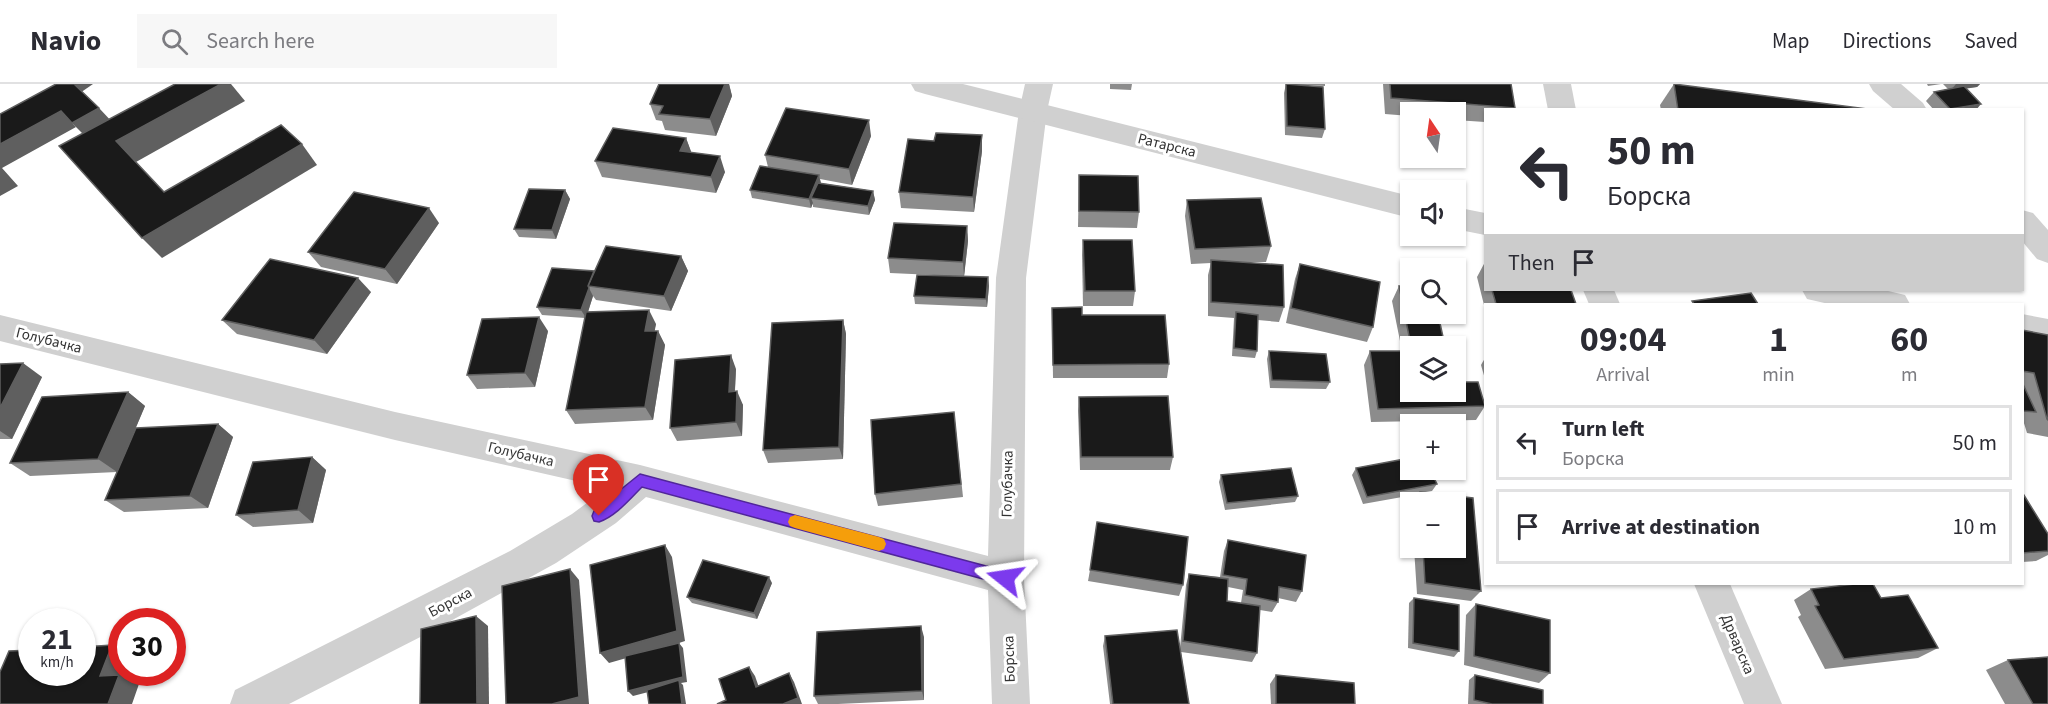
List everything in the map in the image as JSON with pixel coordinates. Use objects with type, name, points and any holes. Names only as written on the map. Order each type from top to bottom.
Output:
[{"type":"street","name":"Ратарска","points":[[925,84],[1036,98],[1400,204]]},
{"type":"street","points":[[1557,84],[1562,108]]},
{"type":"street","points":[[1883,84],[1911,108]]},
{"type":"street","name":"Голубачка","points":[[0,327],[395,426],[640,480],[1005,578],[1011,278],[1036,98]]},
{"type":"street","points":[[1466,220],[1484,224]]},
{"type":"street","points":[[2024,222],[2048,251]]},
{"type":"street","points":[[1823,291],[1889,303]]},
{"type":"street","points":[[2024,327],[2048,332]]},
{"type":"street","name":"Борска","points":[[249,704],[420,618],[543,552],[617,503],[640,480]]},
{"type":"street","name":"Борска","points":[[1005,578],[1011,704]]},
{"type":"street","name":"Дрварска","points":[[1712,585],[1764,704]]},
{"type":"building","points":[[56,84],[74,84],[99,108],[72,123],[61,111],[0,144],[0,114]]},
{"type":"building","points":[[175,84],[221,84],[116,141],[164,192],[281,125],[302,144],[142,238],[59,146]]},
{"type":"building","points":[[659,84],[725,84],[710,119],[659,114],[663,106],[650,104]]},
{"type":"building","points":[[1286,84],[1323,87],[1325,129],[1287,126]]},
{"type":"building","points":[[1390,84],[1511,84],[1515,108],[1466,104],[1466,102],[1391,98]]},
{"type":"building","points":[[1674,84],[1860,108],[1678,108]]},
{"type":"building","points":[[1964,86],[1981,104],[1949,108],[1934,92]]},
{"type":"building","points":[[786,108],[869,120],[849,169],[765,155]]},
{"type":"building","points":[[613,128],[686,138],[680,151],[720,156],[711,177],[595,161]]},
{"type":"building","points":[[936,133],[982,135],[973,197],[899,192],[908,139],[934,141]]},
{"type":"building","points":[[760,166],[819,175],[809,199],[750,190]]},
{"type":"building","points":[[1079,175],[1138,176],[1139,212],[1079,211]]},
{"type":"building","points":[[818,183],[873,191],[868,206],[811,198]]},
{"type":"building","points":[[529,189],[565,190],[552,230],[514,229]]},
{"type":"building","points":[[354,192],[429,208],[385,269],[308,252]]},
{"type":"building","points":[[1261,198],[1271,246],[1195,249],[1187,200]]},
{"type":"building","points":[[894,223],[967,226],[963,262],[888,258]]},
{"type":"building","points":[[1083,240],[1132,240],[1135,291],[1085,291]]},
{"type":"building","points":[[606,246],[681,256],[664,296],[588,286]]},
{"type":"building","points":[[270,259],[358,278],[314,340],[222,320]]},
{"type":"building","points":[[1211,260],[1283,265],[1284,307],[1211,302]]},
{"type":"building","points":[[1300,264],[1380,282],[1373,327],[1291,308]]},
{"type":"building","points":[[552,268],[594,271],[581,310],[537,307]]},
{"type":"building","points":[[917,275],[988,277],[986,299],[914,296]]},
{"type":"building","points":[[1492,291],[1571,291],[1576,303],[1496,303]]},
{"type":"building","points":[[1751,293],[1757,303],[1693,303],[1692,301]]},
{"type":"building","points":[[1082,307],[1082,315],[1165,315],[1169,364],[1053,365],[1052,308]]},
{"type":"building","points":[[649,310],[645,331],[658,331],[645,407],[566,410],[586,312]]},
{"type":"building","points":[[1236,312],[1258,315],[1257,351],[1234,348]]},
{"type":"building","points":[[539,317],[525,373],[467,375],[482,319]]},
{"type":"building","points":[[843,320],[839,447],[763,450],[772,323]]},
{"type":"building","points":[[1407,324],[1440,324],[1443,336],[1409,336]]},
{"type":"building","points":[[2024,330],[2048,335],[2048,420],[2047,419],[2034,373],[2024,371]]},
{"type":"building","points":[[1269,351],[1326,354],[1330,382],[1272,380]]},
{"type":"building","points":[[1370,351],[1400,351],[1400,402],[1466,402],[1466,382],[1478,382],[1484,406],[1378,409]]},
{"type":"building","points":[[731,355],[729,392],[737,391],[736,422],[670,428],[675,360]]},
{"type":"building","points":[[23,363],[0,408],[0,364]]},
{"type":"building","points":[[2024,386],[2036,412],[2024,411]]},
{"type":"building","points":[[128,392],[98,459],[10,463],[42,397]]},
{"type":"building","points":[[1168,396],[1173,457],[1081,457],[1079,397]]},
{"type":"building","points":[[954,412],[961,484],[875,494],[871,420]]},
{"type":"building","points":[[218,424],[190,496],[105,500],[136,428]]},
{"type":"building","points":[[312,457],[298,510],[236,515],[253,462]]},
{"type":"building","points":[[1400,460],[1400,480],[1435,480],[1437,484],[1367,497],[1356,468]]},
{"type":"building","points":[[1291,468],[1298,496],[1227,503],[1221,475]]},
{"type":"building","points":[[2024,495],[2048,534],[2048,551],[2024,553]]},
{"type":"building","points":[[1466,497],[1473,498],[1481,591],[1425,583],[1424,558],[1466,558]]},
{"type":"building","points":[[1097,522],[1188,537],[1183,585],[1090,570]]},
{"type":"building","points":[[1228,540],[1306,555],[1302,591],[1279,587],[1278,602],[1245,595],[1247,579],[1223,575]]},
{"type":"building","points":[[665,545],[677,631],[600,653],[590,565]]},
{"type":"building","points":[[703,560],[769,577],[754,613],[687,597]]},
{"type":"building","points":[[570,569],[579,697],[552,704],[506,704],[502,586]]},
{"type":"building","points":[[1189,574],[1228,579],[1227,601],[1260,606],[1257,653],[1183,641]]},
{"type":"building","points":[[1874,585],[1881,598],[1908,595],[1938,648],[1844,659],[1815,606],[1819,605],[1811,589]]},
{"type":"building","points":[[1414,598],[1459,605],[1459,651],[1413,643]]},
{"type":"building","points":[[1476,604],[1550,620],[1550,673],[1474,656]]},
{"type":"building","points":[[476,616],[477,704],[420,704],[421,629]]},
{"type":"building","points":[[921,626],[922,691],[814,696],[817,632]]},
{"type":"building","points":[[1177,630],[1189,704],[1113,704],[1105,636]]},
{"type":"building","points":[[679,643],[683,677],[628,691],[625,656]]},
{"type":"building","points":[[108,645],[108,655],[100,676],[108,676],[108,686],[115,686],[108,704],[0,704],[0,672],[9,651],[18,651],[18,686],[96,686],[96,646]]},
{"type":"building","points":[[2048,657],[2048,704],[2033,704],[2008,660]]},
{"type":"building","points":[[749,667],[756,687],[789,673],[798,698],[783,704],[717,704],[726,700],[719,679]]},
{"type":"building","points":[[1276,675],[1354,683],[1355,704],[1276,704]]},
{"type":"building","points":[[1475,675],[1543,690],[1543,704],[1492,704],[1474,700]]},
{"type":"building","points":[[679,680],[682,704],[649,704],[647,690]]},
{"type":"slow traffic","points":[[795,522],[879,544]]},
{"type":"route","points":[[599,516],[617,503],[640,480],[1005,578]]}]
